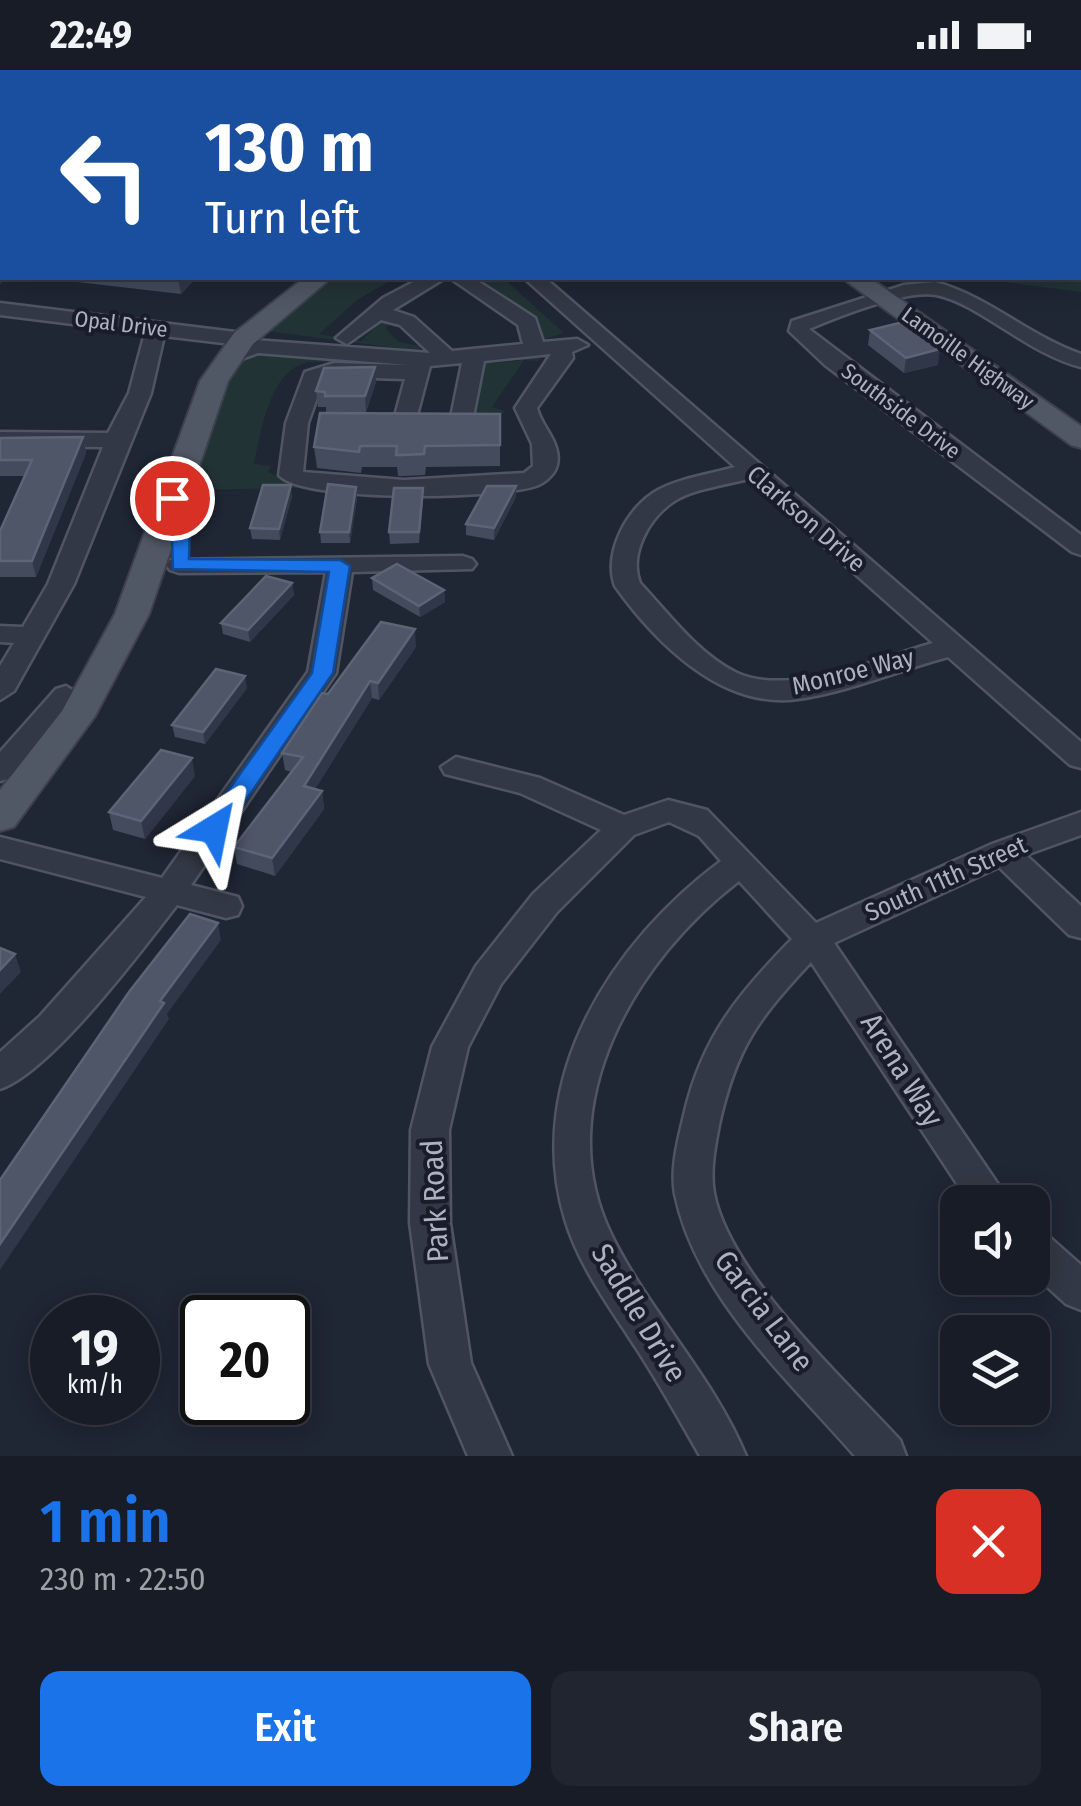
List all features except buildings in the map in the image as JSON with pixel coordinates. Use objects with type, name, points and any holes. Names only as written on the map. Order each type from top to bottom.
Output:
[{"type":"main road","points":[[0,787],[66,695],[104,620],[180,407],[232,345],[296,280]]},
{"type":"main road","points":[[0,817],[77,716],[132,614],[205,400],[232,345],[316,280]]},
{"type":"main road","name":"Lamoille Highway","points":[[857,280],[1081,438]]},
{"type":"main road","points":[[132,614],[164,594],[180,565],[180,510],[172,498]]},
{"type":"street","points":[[348,338],[378,312],[431,280]]},
{"type":"street","points":[[463,280],[528,322],[535,351]]},
{"type":"street","name":"Clarkson Drive","points":[[536,280],[1081,758]]},
{"type":"street","points":[[883,297],[923,288],[947,290],[1047,350],[1081,360]]},
{"type":"street","name":"Southside Drive","points":[[883,297],[805,320],[799,331],[1081,547]]},
{"type":"street","name":"Opal Drive","points":[[0,309],[158,329],[232,345]]},
{"type":"street","points":[[378,312],[407,322],[448,358]]},
{"type":"street","points":[[266,317],[266,336],[419,366]]},
{"type":"street","points":[[0,691],[61,584],[117,440],[136,402],[144,380],[144,355],[158,329]]},
{"type":"street","points":[[560,347],[562,358],[526,408],[530,422],[545,440],[542,472],[512,484],[332,487],[296,481],[290,460],[306,423],[313,377],[322,372],[419,366],[448,358],[535,351],[560,347],[604,340]]},
{"type":"street","points":[[232,345],[320,349]]},
{"type":"street","points":[[423,423],[474,356]]},
{"type":"street","points":[[419,366],[423,423]]},
{"type":"street","points":[[423,423],[530,422]]},
{"type":"street","points":[[0,438],[117,440]]},
{"type":"street","name":"Monroe Way","points":[[750,470],[665,496],[640,522],[624,549],[622,570],[628,586],[697,659],[732,682],[794,691],[951,647]]},
{"type":"street","points":[[180,565],[462,564]]},
{"type":"street","points":[[0,1074],[76,1001],[170,891],[322,673],[340,566]]},
{"type":"street","points":[[0,634],[34,636]]},
{"type":"street","points":[[0,771],[66,695]]},
{"type":"street","points":[[456,767],[529,785],[623,827]]},
{"type":"street","name":"Park Road","points":[[490,1456],[450,1364],[427,1176],[438,1087],[462,1022],[488,975],[545,903],[623,827],[668,812],[684,814],[710,828],[741,864]]},
{"type":"street","name":"South 11th Street","points":[[812,939],[1003,852],[1081,823]]},
{"type":"street","points":[[0,848],[226,906]]},
{"type":"street","points":[[1003,852],[1081,926]]},
{"type":"street","points":[[741,864],[812,939]]},
{"type":"street","name":"Saddle Drive","points":[[724,1456],[666,1356],[610,1274],[584,1218],[573,1162],[575,1110],[586,1064],[618,991],[704,887],[741,864]]},
{"type":"street","name":"Arena Way","points":[[812,939],[860,1002],[948,1145],[978,1185]]},
{"type":"street","name":"Garcia Lane","points":[[812,939],[750,1004],[714,1067],[695,1149],[694,1192],[714,1246],[756,1310],[884,1456]]},
{"type":"street","points":[[1050,1263],[1081,1290]]},
{"type":"shaded area","points":[[332,280],[392,280],[357,300],[319,334],[361,341],[373,329],[366,325],[370,317],[389,322],[386,329],[399,342],[420,346],[419,351],[267,331],[304,297]]},
{"type":"shaded area","points":[[480,280],[505,280],[564,333],[544,339],[538,325]]},
{"type":"shaded area","points":[[990,280],[1081,280],[1081,292]]},
{"type":"shaded area","points":[[253,352],[391,363],[309,362],[296,367],[276,388],[254,464],[271,466],[268,472],[304,488],[189,490],[221,393],[230,375]]},
{"type":"shaded area","points":[[527,352],[544,354],[538,361],[524,360],[492,407],[505,411],[501,415],[463,414],[464,410],[477,411],[484,365],[475,363],[492,358],[492,363],[519,361]]},
{"type":"route","points":[[172,498],[180,510],[180,565],[340,566],[322,673],[214,829]]}]
